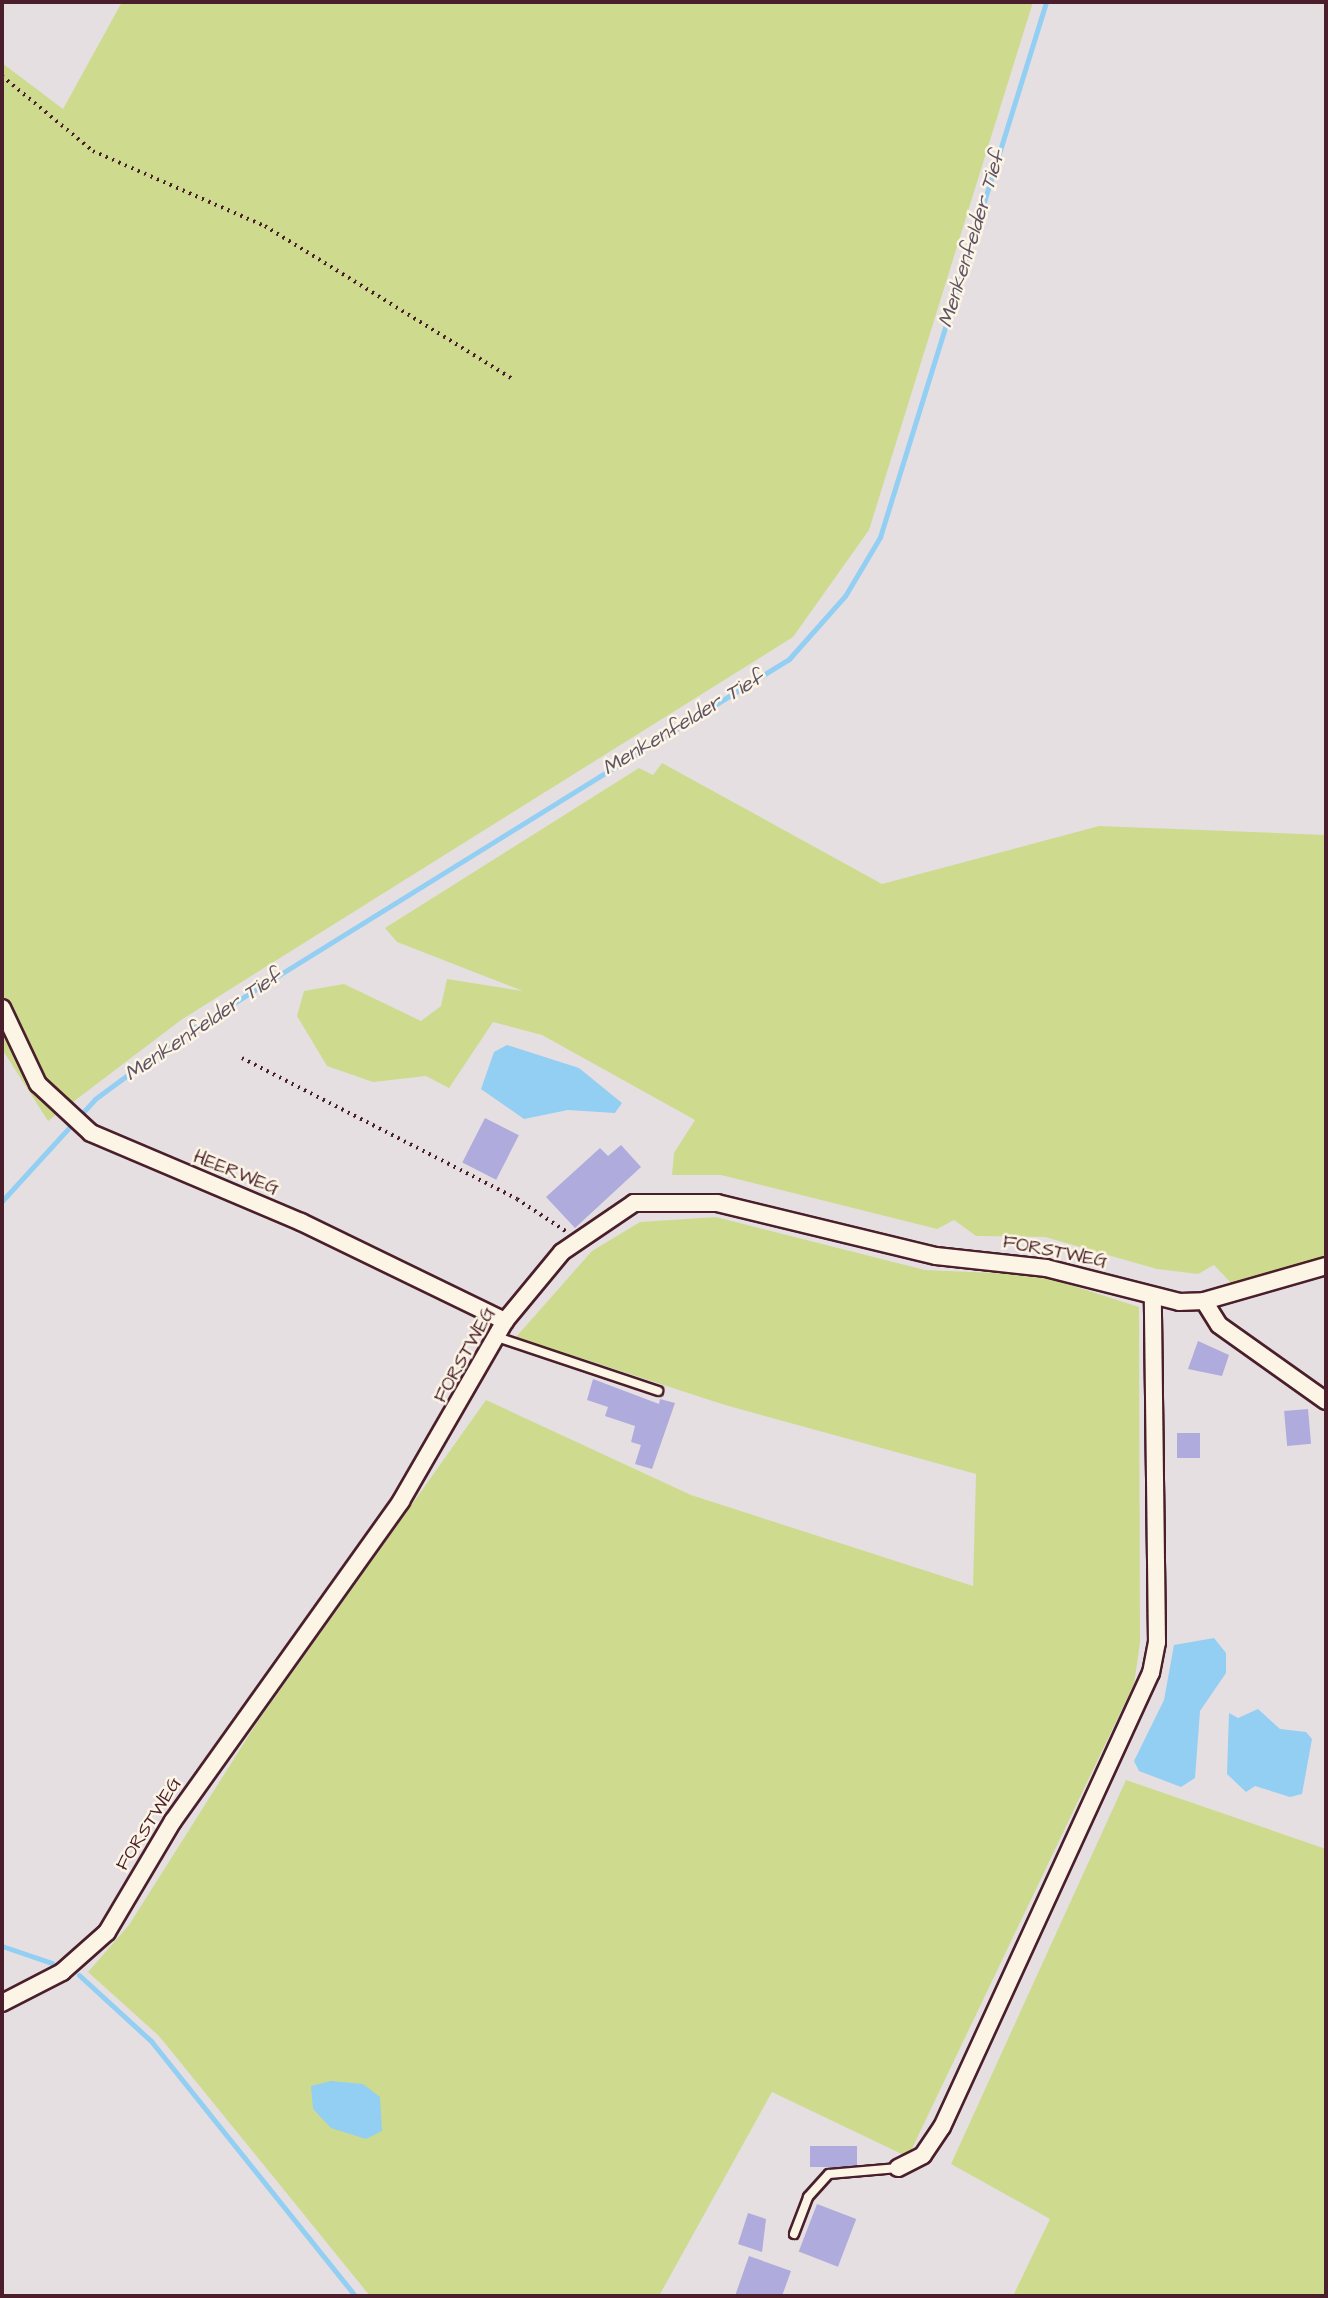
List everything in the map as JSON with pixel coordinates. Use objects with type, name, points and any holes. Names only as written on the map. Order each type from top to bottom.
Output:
[{"type":"street","name":"HEERWEG","points":[[2,1008],[38,1084],[63,1112],[91,1133],[301,1223],[505,1321]]},
{"type":"street","name":"FORSTWEG","points":[[2,2003],[62,1972],[107,1932],[173,1821],[401,1501],[505,1321],[579,1240],[634,1203],[717,1203],[936,1256],[1072,1273],[1153,1297],[1204,1301],[1326,1266]]},
{"type":"street","points":[[898,2168],[923,2155],[942,2127],[1151,1673],[1157,1642],[1153,1297]]},
{"type":"street","points":[[1204,1301],[1219,1325],[1326,1401]]},
{"type":"lane","points":[[497,1336],[658,1391]]},
{"type":"lane","points":[[794,2234],[808,2197],[828,2174],[898,2168]]},
{"type":"path","points":[[2,76],[93,151],[265,226],[513,379]]},
{"type":"path","points":[[242,1058],[517,1199],[579,1240]]},
{"type":"green space","points":[[122,2],[1033,2],[869,530],[793,637],[181,1020],[48,1121],[2,1049],[2,63],[63,109]]},
{"type":"green space","points":[[662,763],[882,884],[1099,826],[1326,835],[1326,1259],[1232,1284],[1214,1265],[1198,1274],[1157,1269],[1045,1237],[976,1236],[954,1220],[937,1229],[721,1175],[672,1175],[674,1153],[695,1120],[542,1035],[493,1022],[449,1088],[426,1076],[373,1082],[327,1066],[297,1016],[304,991],[344,984],[421,1021],[441,1006],[447,979],[523,991],[397,942],[385,928],[639,768],[653,775]]},
{"type":"green space","points":[[716,1217],[925,1270],[1039,1275],[1139,1307],[1140,1643],[1134,1684],[908,2157],[772,2092],[659,2296],[370,2296],[159,2036],[88,1972],[129,1925],[256,1724],[486,1400],[691,1495],[973,1586],[976,1474],[725,1405],[516,1337],[592,1251],[640,1222]]},
{"type":"green space","points":[[1126,1780],[1326,1849],[1326,2296],[1013,2296],[1050,2219],[951,2164]]},
{"type":"water","points":[[507,1045],[579,1068],[622,1103],[615,1113],[568,1110],[524,1119],[481,1089],[494,1052]]},
{"type":"water","points":[[1214,1638],[1226,1653],[1226,1673],[1200,1711],[1195,1778],[1181,1787],[1139,1771],[1134,1761],[1164,1700],[1174,1645]]},
{"type":"water","points":[[1258,1709],[1280,1729],[1306,1732],[1312,1739],[1302,1794],[1290,1797],[1255,1786],[1246,1792],[1227,1774],[1229,1713],[1238,1718]]},
{"type":"water","points":[[331,2081],[363,2084],[380,2097],[382,2131],[366,2139],[331,2128],[313,2109],[311,2086]]},
{"type":"building","points":[[485,1118],[519,1135],[496,1180],[462,1163]]},
{"type":"building","points":[[621,1145],[641,1167],[575,1228],[546,1197],[600,1148],[608,1156]]},
{"type":"building","points":[[1198,1341],[1229,1355],[1222,1376],[1188,1369]]},
{"type":"building","points":[[593,1379],[659,1404],[660,1399],[675,1403],[652,1469],[635,1464],[641,1445],[631,1442],[635,1426],[605,1416],[608,1407],[587,1400]]},
{"type":"building","points":[[1308,1409],[1311,1444],[1287,1446],[1284,1411]]},
{"type":"building","points":[[1177,1433],[1200,1433],[1200,1458],[1177,1458]]},
{"type":"building","points":[[810,2146],[857,2146],[857,2167],[810,2167]]},
{"type":"building","points":[[817,2204],[856,2219],[838,2267],[799,2252]]},
{"type":"building","points":[[748,2213],[766,2219],[762,2252],[738,2244]]},
{"type":"building","points":[[749,2256],[791,2271],[782,2296],[735,2296]]},
{"type":"waterway","name":"Menkenfelder Tief","points":[[2,1201],[95,1099],[179,1037],[789,659],[845,596],[880,537],[1046,2]]},
{"type":"waterway","points":[[2,1946],[52,1963]]},
{"type":"waterway","points":[[79,1975],[151,2041],[355,2296]]}]
